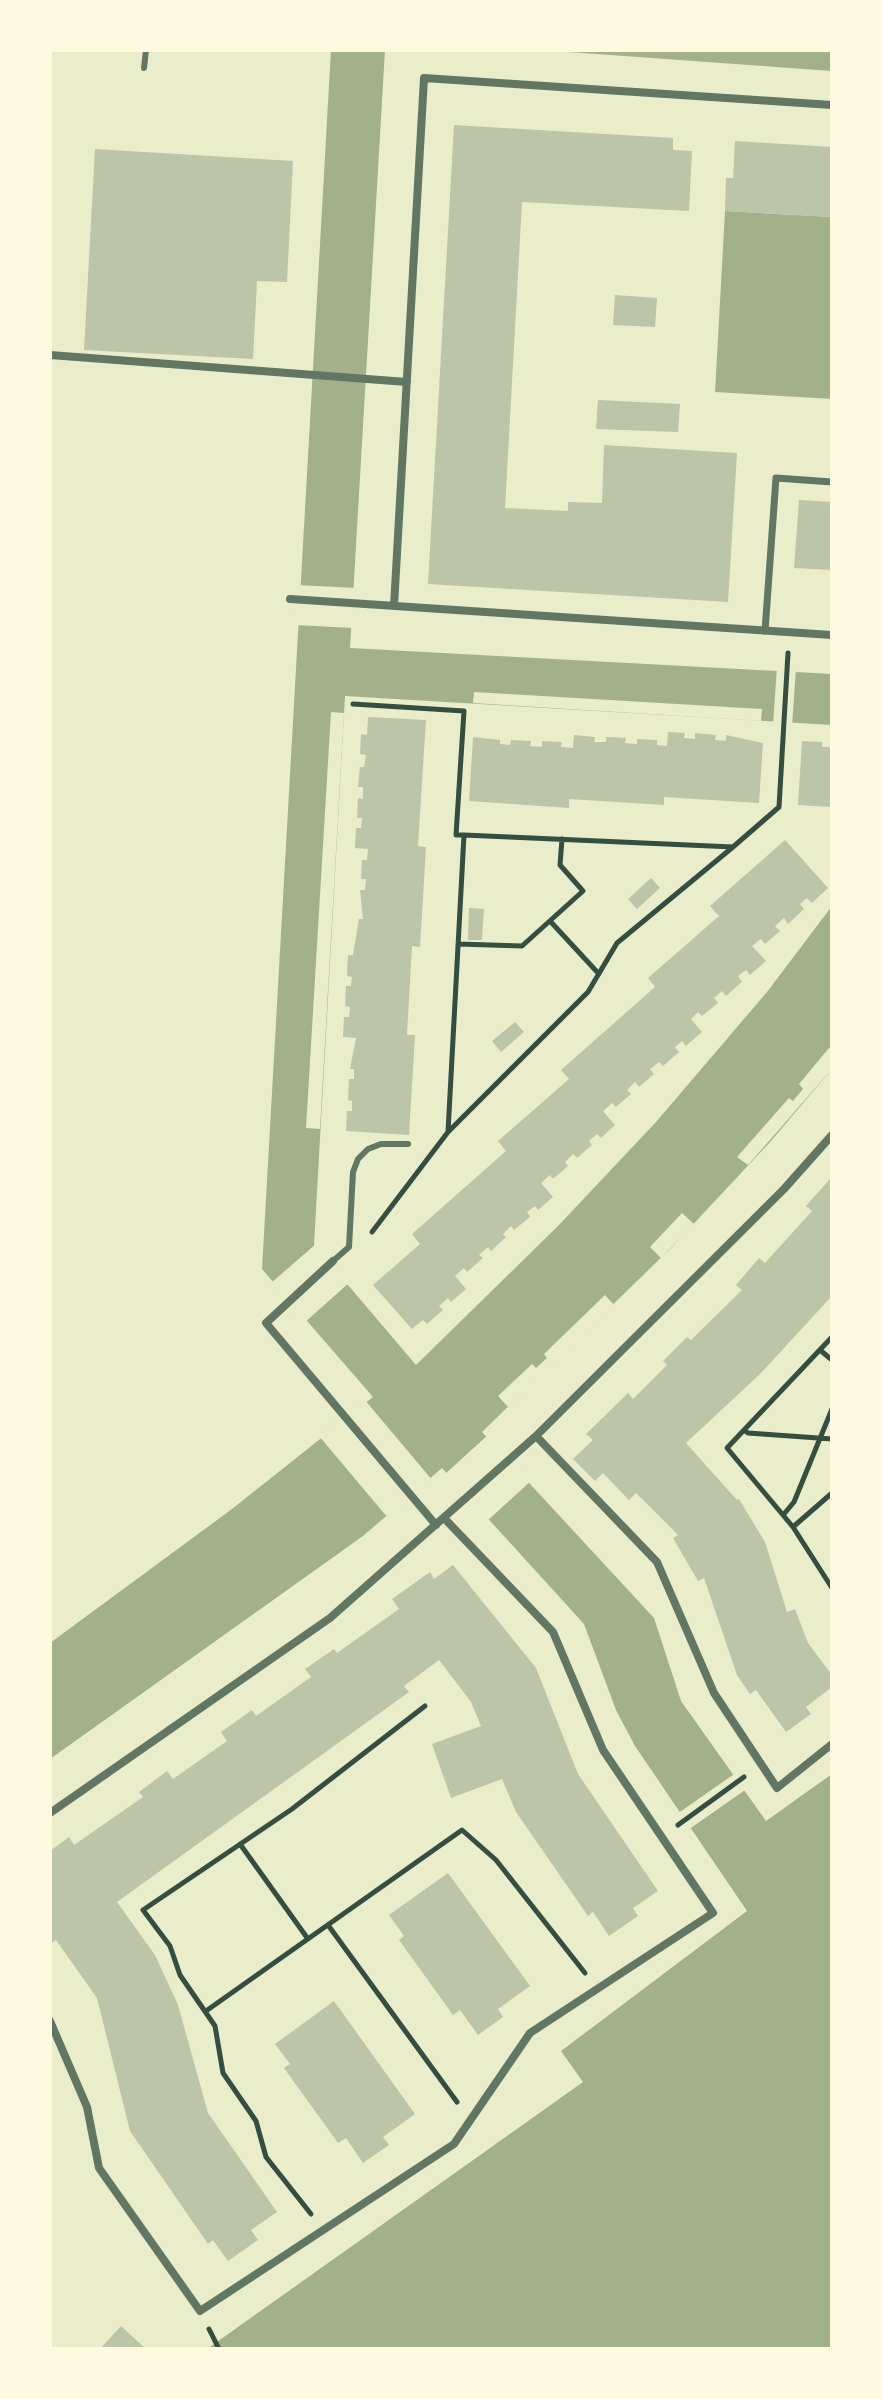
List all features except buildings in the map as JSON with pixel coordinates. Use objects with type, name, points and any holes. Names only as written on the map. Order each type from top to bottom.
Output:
[{"type":"street","points":[[394,606],[424,78],[832,105]]},
{"type":"street","points":[[50,355],[407,382]]},
{"type":"street","points":[[765,631],[776,478],[832,482]]},
{"type":"street","points":[[290,599],[832,635]]},
{"type":"street","points":[[50,1813],[330,1618],[536,1436],[784,1189],[832,1135]]},
{"type":"street","points":[[333,1261],[266,1323],[436,1525]]},
{"type":"street","points":[[536,1436],[657,1562],[714,1693],[777,1788],[832,1744]]},
{"type":"street","points":[[50,2021],[87,2107],[99,2168],[200,2311],[454,2144],[530,2033],[713,1913],[603,1750],[553,1632],[444,1518]]},
{"type":"lane","points":[[144,68],[146,50]]},
{"type":"lane","points":[[333,1261],[349,1247],[355,1165],[375,1146],[408,1144]]},
{"type":"path","points":[[349,1247],[376,1229],[448,1132],[588,992],[617,943],[779,807],[786,667]]},
{"type":"path","points":[[353,704],[464,711],[456,835],[733,847]]},
{"type":"path","points":[[448,1132],[464,835]]},
{"type":"path","points":[[458,944],[522,946],[583,891],[560,865],[562,839]]},
{"type":"path","points":[[550,921],[599,974]]},
{"type":"path","points":[[832,1337],[727,1448],[784,1514],[832,1588]]},
{"type":"path","points":[[820,1350],[832,1360]]},
{"type":"path","points":[[784,1514],[794,1502],[832,1409]]},
{"type":"path","points":[[744,1430],[748,1433],[832,1439]]},
{"type":"path","points":[[793,1527],[832,1493]]},
{"type":"path","points":[[324,2230],[266,2157],[256,2121],[223,2073],[215,2026],[180,1975],[170,1946],[143,1910],[240,1844],[425,1706]]},
{"type":"path","points":[[681,1823],[742,1779]]},
{"type":"path","points":[[206,2011],[462,1830],[496,1860],[597,1989]]},
{"type":"path","points":[[240,1844],[308,1939]]},
{"type":"path","points":[[328,1925],[470,2121]]},
{"type":"path","points":[[216,2342],[219,2349]]},
{"type":"shaded area","points":[[331,50],[385,50],[350,648],[832,674],[832,725],[345,696],[314,1245],[416,1365],[558,1226],[656,1122],[767,992],[832,906],[832,1069],[771,1141],[671,1248],[482,1432],[654,1618],[681,1701],[766,1821],[832,1774],[832,2349],[207,2349],[583,2082],[561,2051],[747,1911],[635,1746],[616,1710],[584,1624],[442,1468],[363,1536],[50,1759],[50,1643],[232,1509],[373,1397],[262,1269]]},
{"type":"shaded area","points":[[541,50],[832,50],[832,71]]},
{"type":"shaded area","points":[[725,211],[832,217],[832,399],[715,392]]},
{"type":"pier","points":[[297,585],[356,588],[353,628],[295,625]]},
{"type":"pier","points":[[777,667],[796,668],[792,726],[773,725]]},
{"type":"pier","points":[[474,692],[762,709],[761,721],[473,703]]},
{"type":"pier","points":[[331,712],[344,713],[320,1129],[306,1128]]},
{"type":"pier","points":[[829,1048],[832,1050],[832,1069],[748,1165],[737,1157],[789,1098],[793,1101],[803,1089],[799,1084]]},
{"type":"pier","points":[[682,1213],[694,1224],[661,1258],[650,1247]]},
{"type":"pier","points":[[317,1243],[350,1282],[304,1323],[270,1284]]},
{"type":"pier","points":[[605,1295],[615,1306],[508,1407],[498,1396],[532,1364],[536,1368],[547,1358],[544,1354]]},
{"type":"pier","points":[[364,1399],[433,1481],[388,1518],[319,1436]]},
{"type":"pier","points":[[489,1434],[532,1480],[486,1522],[444,1475]]},
{"type":"pier","points":[[737,1772],[748,1788],[688,1830],[677,1814]]}]
